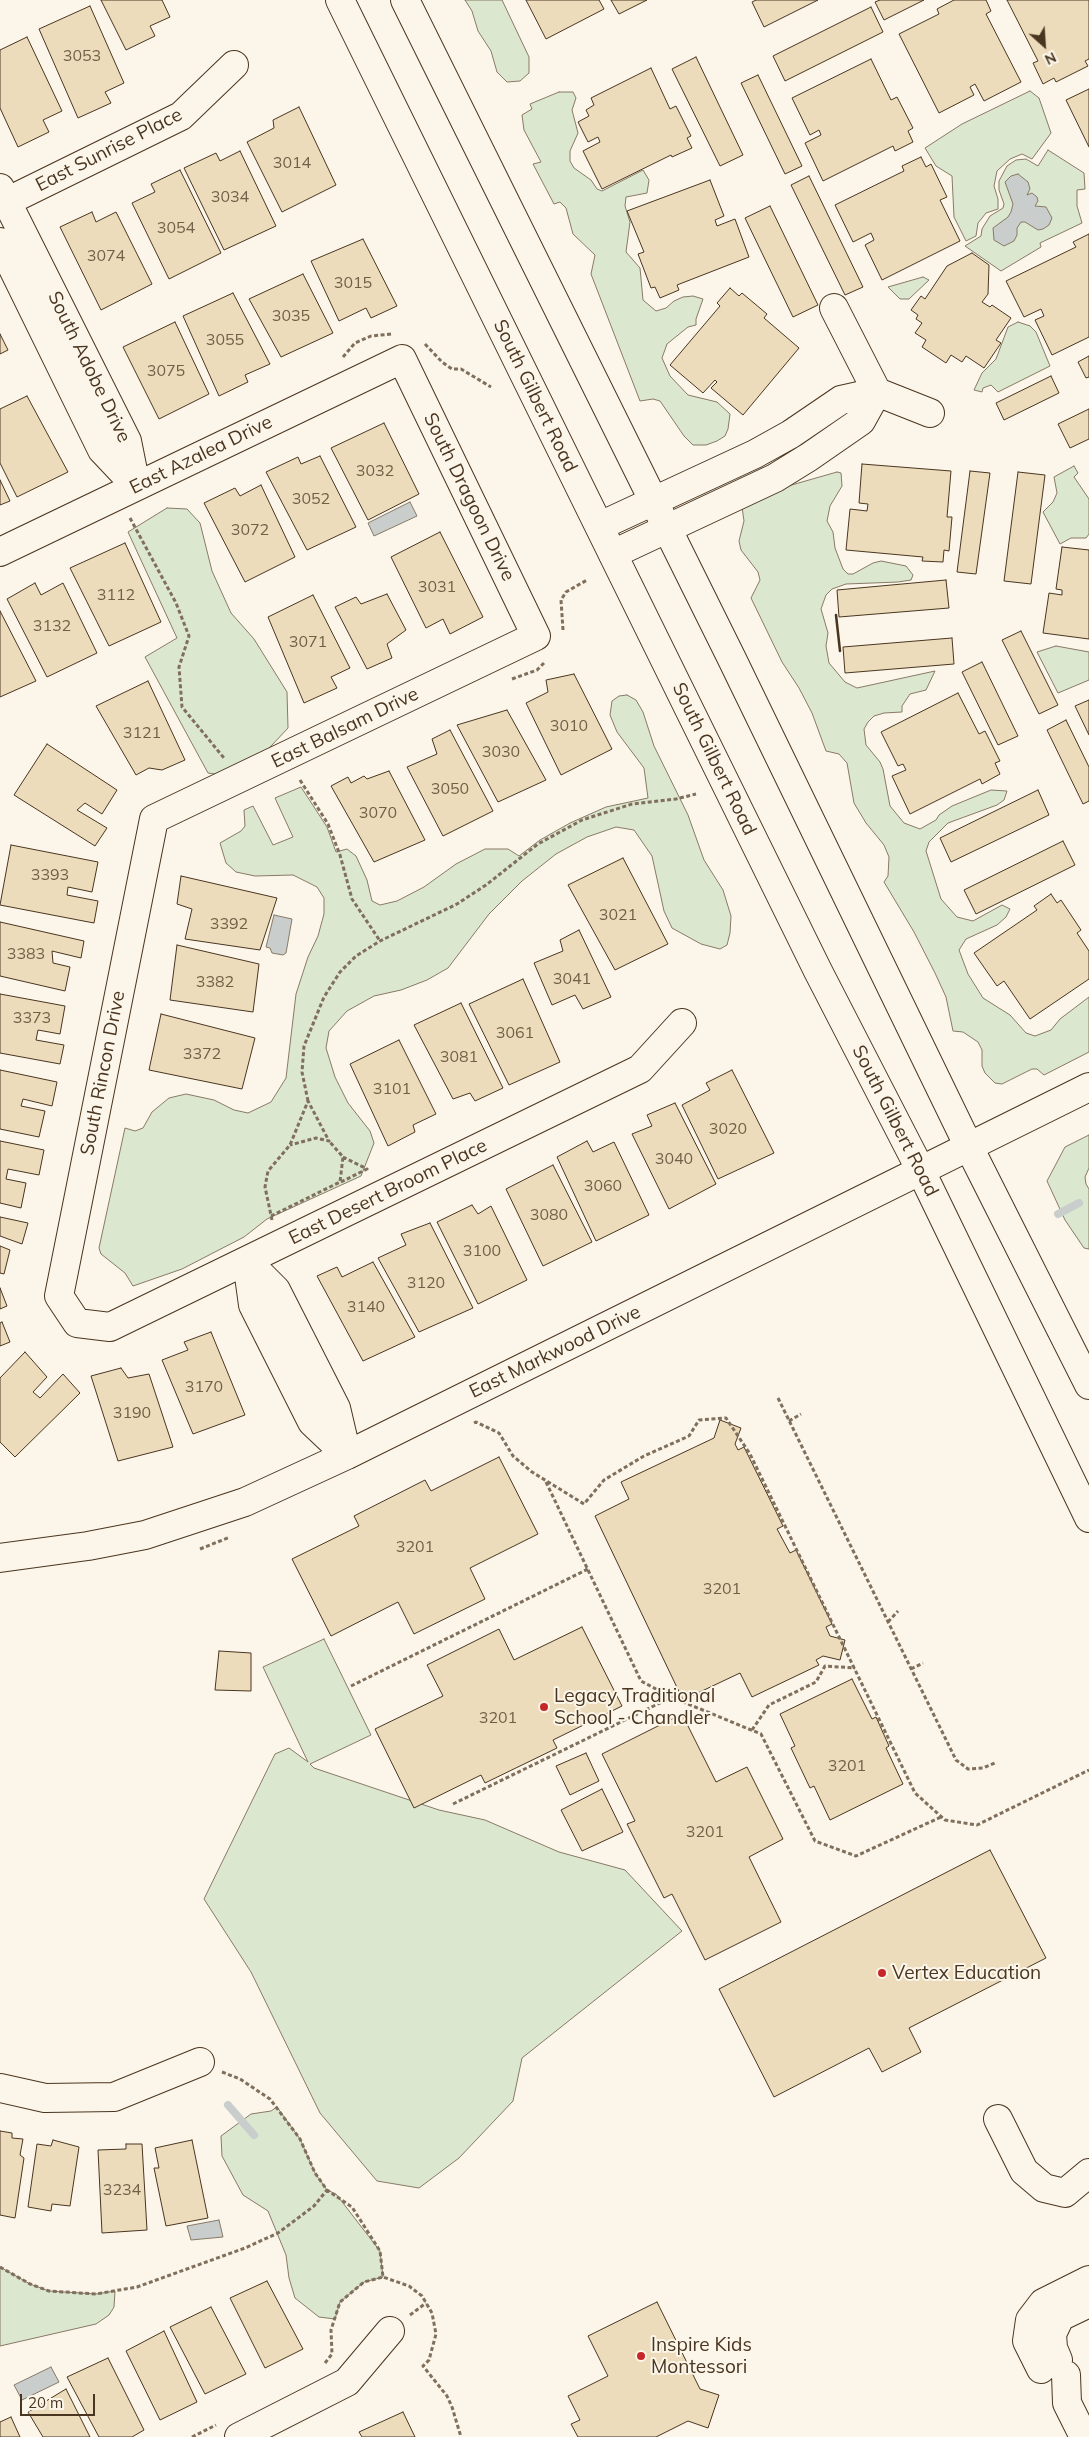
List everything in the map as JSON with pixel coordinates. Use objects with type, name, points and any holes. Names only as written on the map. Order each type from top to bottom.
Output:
[{"type":"street","name":"South Gilbert Road","points":[[340,0],[818,971],[921,1171],[1089,1518]]},
{"type":"street","points":[[405,0],[654,502],[969,1147],[1089,1386]]},
{"type":"street","name":"East Sunrise Place","points":[[2,198],[181,116],[234,66]]},
{"type":"street","name":"South Adobe Drive","points":[[2,198],[127,441],[126,491]]},
{"type":"street","name":"South Adobe Drive","points":[[0,242],[102,450],[126,491]]},
{"type":"street","points":[[834,308],[877,392]]},
{"type":"street","name":"East Azalea Drive","points":[[0,552],[402,359]]},
{"type":"street","name":"South Dragoon Drive","points":[[402,359],[536,636]]},
{"type":"street","points":[[600,526],[755,454],[791,434],[841,400],[877,392],[930,413]]},
{"type":"street","points":[[613,554],[775,478],[861,421],[877,392]]},
{"type":"street","name":"East Balsam Drive","points":[[154,819],[536,636]]},
{"type":"street","name":"South Rincon Drive","points":[[77,1323],[59,1296],[154,819]]},
{"type":"street","name":"East Desert Broom Place","points":[[77,1323],[110,1327],[640,1069],[682,1023]]},
{"type":"street","name":"East Markwood Drive","points":[[0,1558],[88,1546],[145,1534],[245,1502],[347,1455],[1089,1087]]},
{"type":"street","points":[[247,1261],[276,1290],[336,1408],[347,1455]]},
{"type":"street","points":[[0,2088],[45,2098],[114,2098],[200,2062]]},
{"type":"street","points":[[998,2119],[1024,2171],[1044,2188],[1077,2193],[1089,2173]]},
{"type":"street","points":[[1084,2437],[1053,2372],[1027,2341],[1030,2320],[1043,2303],[1089,2280]]},
{"type":"street","points":[[1053,2372],[1052,2334],[1060,2317],[1089,2303]]},
{"type":"street","points":[[228,2431],[347,2382],[390,2331]]},
{"type":"path","points":[[126,491],[189,636],[178,667],[182,707],[241,778]]},
{"type":"path","points":[[300,780],[328,824],[340,855],[352,899],[380,941]]},
{"type":"path","points":[[271,1216],[367,1169],[343,1157],[329,1141],[308,1101],[302,1072],[304,1046],[313,1021],[340,972],[356,956],[380,941],[457,904],[486,885],[538,844],[582,820],[632,804],[688,797],[696,794]]},
{"type":"path","points":[[283,1243],[271,1216],[264,1187],[268,1171],[290,1145],[308,1101]]},
{"type":"path","points":[[290,1145],[316,1138],[329,1141]]},
{"type":"path","points":[[340,1182],[343,1157]]},
{"type":"path","points":[[778,1398],[956,1760],[968,1769],[983,1768],[995,1763]]},
{"type":"path","points":[[789,1421],[802,1414]]},
{"type":"path","points":[[470,1425],[476,1422],[499,1433],[513,1456],[584,1504],[604,1480],[644,1456],[689,1436],[699,1420],[726,1418],[750,1454],[916,1793],[944,1820],[977,1825],[1089,1770]]},
{"type":"path","points":[[546,1480],[641,1681],[671,1698],[761,1734],[815,1841],[856,1856],[941,1817]]},
{"type":"path","points":[[200,1548],[235,1535]]},
{"type":"path","points":[[351,1686],[588,1569]]},
{"type":"path","points":[[888,1622],[898,1611]]},
{"type":"path","points":[[911,1668],[923,1663]]},
{"type":"path","points":[[752,1730],[768,1705],[816,1682],[825,1666],[855,1668]]},
{"type":"path","points":[[453,1804],[671,1698]]},
{"type":"path","points":[[200,2062],[240,2079],[270,2099],[300,2139],[315,2173],[328,2190],[352,2207],[380,2251],[383,2277]]},
{"type":"path","points":[[0,2267],[30,2284],[49,2291],[96,2294],[137,2287],[244,2248],[278,2233],[314,2206],[328,2190]]},
{"type":"path","points":[[322,2367],[332,2354],[332,2330],[340,2302],[364,2282],[383,2277],[409,2286],[422,2296],[432,2313],[436,2334],[429,2360],[424,2366],[447,2396],[461,2437]]},
{"type":"path","points":[[192,2437],[228,2431]]},
{"type":"green space","points":[[465,0],[502,0],[529,57],[529,73],[520,81],[507,82],[497,72],[491,51],[478,31],[472,11]]},
{"type":"green space","points":[[1030,91],[1039,98],[1051,133],[1032,159],[1022,154],[1010,159],[997,171],[994,186],[998,199],[998,209],[986,213],[978,223],[976,236],[966,241],[954,217],[952,176],[936,166],[925,148],[962,124]]},
{"type":"green space","points":[[559,92],[573,92],[576,98],[572,110],[578,133],[570,151],[570,161],[574,168],[591,180],[597,189],[602,191],[643,170],[649,180],[647,193],[626,197],[625,206],[630,222],[626,252],[640,268],[643,300],[656,311],[666,308],[674,301],[683,297],[693,296],[703,299],[696,319],[696,325],[688,327],[667,344],[662,358],[670,376],[688,395],[717,402],[730,414],[725,436],[717,441],[706,445],[693,445],[684,436],[660,401],[653,399],[640,401],[591,274],[595,255],[573,234],[566,208],[560,202],[554,204],[533,164],[541,162],[524,130],[522,115],[532,109],[530,104]]},
{"type":"green space","points":[[1048,150],[1084,173],[1085,189],[1077,190],[1077,206],[1082,223],[1040,243],[1041,247],[1001,271],[965,246],[981,236],[982,229],[990,216],[1003,208],[1004,204],[999,190],[999,181],[1007,166],[1016,160],[1026,159],[1038,166]]},
{"type":"green space","points":[[923,277],[929,280],[909,299],[900,299],[888,287]]},
{"type":"green space","points":[[1018,322],[1030,326],[1036,332],[1050,366],[998,392],[991,385],[983,388],[982,392],[974,390],[982,373],[996,359],[1008,327]]},
{"type":"green space","points":[[1074,466],[1078,473],[1074,477],[1089,499],[1089,534],[1086,538],[1071,538],[1060,544],[1043,512],[1053,502],[1057,493],[1054,477]]},
{"type":"green space","points":[[837,472],[841,473],[842,486],[830,506],[827,521],[833,532],[835,548],[843,569],[848,574],[853,574],[873,563],[881,561],[906,566],[913,575],[911,580],[898,582],[846,584],[832,589],[826,595],[821,609],[828,633],[826,646],[829,663],[845,682],[857,688],[935,671],[926,690],[910,694],[902,706],[902,712],[884,713],[874,716],[864,729],[866,745],[880,762],[883,769],[890,806],[904,823],[920,829],[936,820],[939,815],[952,806],[991,790],[1007,791],[1004,800],[997,805],[948,823],[929,842],[926,851],[941,899],[957,917],[973,921],[1002,905],[1010,909],[1006,917],[997,925],[966,939],[959,950],[968,974],[983,998],[1010,1015],[1026,1033],[1035,1036],[1051,1030],[1060,1019],[1089,997],[1089,1052],[1044,1075],[1037,1069],[1032,1069],[1002,1084],[995,1083],[985,1073],[982,1066],[982,1050],[978,1042],[963,1032],[953,1031],[946,997],[935,973],[914,932],[884,882],[888,876],[889,857],[884,845],[866,823],[854,803],[847,763],[839,754],[826,751],[812,713],[782,662],[751,598],[760,580],[758,572],[741,550],[739,541],[744,521],[742,507],[788,486]]},
{"type":"green space","points":[[167,508],[187,509],[200,523],[212,571],[231,613],[254,639],[287,692],[288,728],[241,778],[208,773],[145,657],[177,638],[128,532]]},
{"type":"green space","points":[[1056,646],[1089,652],[1089,680],[1058,693],[1037,652]]},
{"type":"green space","points":[[627,695],[636,700],[643,712],[654,746],[688,815],[704,860],[723,890],[731,916],[727,945],[720,949],[701,944],[672,928],[664,911],[652,856],[634,830],[616,827],[587,837],[556,854],[522,881],[489,914],[448,968],[427,980],[401,990],[374,996],[347,1011],[329,1031],[326,1048],[335,1077],[348,1103],[370,1131],[374,1143],[361,1176],[267,1219],[244,1237],[182,1269],[133,1286],[125,1273],[101,1254],[99,1248],[125,1128],[135,1131],[143,1128],[152,1112],[169,1098],[186,1094],[214,1100],[234,1110],[248,1113],[271,1102],[286,1078],[296,994],[308,957],[318,936],[324,914],[324,898],[317,887],[293,875],[255,876],[236,872],[226,863],[220,843],[241,831],[245,826],[244,810],[253,806],[273,845],[293,837],[275,798],[301,787],[327,827],[336,852],[347,849],[356,856],[367,880],[372,901],[380,905],[397,901],[424,887],[456,864],[485,849],[508,849],[519,856],[540,840],[570,823],[606,807],[648,798],[644,768],[617,732],[610,715],[612,701],[619,696]]},
{"type":"green space","points":[[1089,1135],[1089,1168],[1085,1177],[1089,1189],[1089,1249],[1084,1248],[1065,1220],[1047,1181],[1065,1147]]},
{"type":"green space","points":[[324,1639],[371,1735],[310,1764],[314,1768],[439,1810],[485,1820],[559,1852],[625,1870],[682,1931],[522,2058],[513,2101],[459,2158],[419,2188],[377,2181],[320,2113],[251,1972],[204,1899],[275,1754],[289,1748],[308,1762],[263,1667]]},
{"type":"green space","points":[[277,2107],[300,2139],[315,2173],[327,2190],[336,2194],[380,2251],[383,2277],[364,2282],[340,2302],[335,2319],[319,2317],[295,2298],[289,2278],[286,2255],[268,2211],[243,2195],[222,2156],[221,2136],[251,2114],[271,2111]]},
{"type":"green space","points":[[0,2267],[30,2284],[49,2291],[96,2294],[115,2291],[114,2307],[109,2315],[96,2324],[0,2346]]},
{"type":"shaded area","points":[[1018,174],[1028,182],[1030,189],[1027,195],[1032,193],[1037,197],[1038,201],[1035,206],[1046,207],[1052,218],[1049,225],[1038,230],[1025,222],[1021,222],[1017,228],[1017,235],[1014,241],[1004,246],[994,240],[993,228],[1008,217],[1011,212],[1013,204],[1005,182],[1011,176]]},
{"type":"shaded area","points":[[410,502],[417,516],[374,536],[368,523]]},
{"type":"shaded area","points":[[274,915],[292,919],[286,953],[283,955],[272,953],[270,948],[266,947]]},
{"type":"shaded area","points":[[219,2220],[223,2237],[191,2240],[187,2226]]},
{"type":"shaded area","points":[[51,2367],[59,2382],[22,2400],[14,2385]]},
{"type":"building","points":[[101,0],[162,0],[170,17],[150,26],[155,36],[126,50]]},
{"type":"building","points":[[526,0],[599,0],[604,9],[546,39]]},
{"type":"building","points":[[611,0],[647,0],[619,14]]},
{"type":"building","points":[[756,0],[818,0],[764,27],[752,2]]},
{"type":"building","points":[[880,0],[924,0],[884,20],[875,2]]},
{"type":"building","points":[[954,0],[986,0],[991,11],[986,14],[1021,82],[984,101],[975,84],[970,87],[974,95],[939,113],[899,34],[939,14],[937,9]]},
{"type":"building","points":[[1007,0],[1089,0],[1089,59],[1085,61],[1088,66],[1056,82],[1054,78],[1043,84],[1033,63],[1038,61]]},
{"type":"building","points":[[90,6],[124,83],[105,92],[111,103],[78,118],[39,29]]},
{"type":"building","points":[[871,7],[883,32],[785,81],[773,56]]},
{"type":"building","points":[[27,37],[62,111],[43,120],[49,132],[18,147],[0,108],[0,50]]},
{"type":"building","points":[[696,57],[743,155],[720,166],[672,69]]},
{"type":"building","points":[[871,59],[891,100],[897,97],[913,128],[908,131],[913,142],[895,151],[893,146],[823,181],[805,143],[821,135],[819,130],[810,135],[792,98]]},
{"type":"building","points":[[651,68],[670,109],[676,106],[691,136],[687,138],[692,148],[672,157],[671,155],[602,189],[583,151],[600,142],[598,137],[588,142],[578,122],[589,116],[586,110],[594,105],[591,98]]},
{"type":"building","points":[[758,75],[802,166],[785,174],[741,83]]},
{"type":"building","points":[[1089,89],[1089,147],[1066,100]]},
{"type":"building","points":[[299,107],[336,185],[282,212],[247,142],[274,128],[273,120]]},
{"type":"building","points":[[240,151],[276,226],[224,250],[184,168],[216,153],[220,161]]},
{"type":"building","points":[[921,157],[926,167],[931,164],[947,197],[940,200],[960,241],[882,280],[865,245],[874,240],[871,233],[853,242],[835,205],[904,171],[902,166]]},
{"type":"building","points":[[180,170],[221,253],[169,279],[132,203],[155,192],[151,184]]},
{"type":"building","points":[[809,176],[863,287],[845,295],[791,185]]},
{"type":"building","points":[[710,180],[724,216],[715,220],[717,226],[735,219],[749,257],[677,285],[679,290],[660,298],[655,287],[651,288],[638,254],[644,252],[627,211]]},
{"type":"building","points":[[770,206],[818,305],[793,317],[745,218]]},
{"type":"building","points":[[92,212],[96,222],[116,212],[152,284],[101,310],[60,227]]},
{"type":"building","points":[[1089,234],[1089,337],[1052,355],[1035,320],[1044,316],[1041,309],[1024,317],[1006,281],[1076,247],[1073,242]]},
{"type":"building","points":[[363,239],[397,306],[371,318],[366,308],[339,321],[311,261]]},
{"type":"building","points":[[972,253],[989,265],[988,294],[982,302],[990,307],[992,305],[1011,318],[996,340],[1001,343],[984,368],[966,356],[962,362],[951,355],[946,363],[922,347],[926,340],[915,333],[922,323],[916,319],[918,315],[911,310],[921,296],[925,299],[947,266]]},
{"type":"building","points":[[303,274],[333,333],[281,357],[249,299]]},
{"type":"building","points":[[730,288],[739,296],[742,293],[767,314],[764,318],[799,348],[743,415],[711,388],[717,382],[715,380],[703,393],[670,365],[720,306],[717,303]]},
{"type":"building","points":[[233,293],[270,364],[245,375],[248,382],[219,396],[183,316]]},
{"type":"building","points":[[175,322],[209,394],[159,419],[123,347]]},
{"type":"building","points":[[0,334],[8,350],[0,354]]},
{"type":"building","points":[[1089,356],[1089,377],[1086,378],[1078,362]]},
{"type":"building","points":[[1051,376],[1059,393],[1004,420],[996,403]]},
{"type":"building","points":[[27,396],[68,472],[17,497],[0,463],[0,409]]},
{"type":"building","points":[[1089,409],[1089,439],[1070,448],[1058,424]]},
{"type":"building","points":[[384,423],[419,494],[368,520],[331,448]]},
{"type":"building","points":[[320,456],[356,527],[307,550],[266,472],[298,457],[301,464]]},
{"type":"building","points":[[862,464],[951,471],[947,517],[952,517],[949,551],[944,550],[943,562],[922,561],[923,557],[846,550],[850,509],[867,511],[868,504],[859,503]]},
{"type":"building","points":[[970,471],[990,473],[976,574],[957,572]]},
{"type":"building","points":[[1018,472],[1045,475],[1031,584],[1004,581]]},
{"type":"building","points":[[0,480],[10,501],[0,505]]},
{"type":"building","points":[[261,485],[295,557],[245,582],[204,503],[235,488],[240,496]]},
{"type":"building","points":[[440,532],[483,617],[450,634],[443,619],[426,628],[391,557]]},
{"type":"building","points":[[125,543],[161,622],[109,646],[70,568]]},
{"type":"building","points":[[1062,547],[1089,550],[1089,639],[1043,633],[1049,593],[1062,595],[1062,590],[1056,589]]},
{"type":"building","points":[[946,580],[949,608],[839,617],[837,590]]},
{"type":"building","points":[[35,583],[41,595],[63,583],[97,653],[47,677],[7,599]]},
{"type":"building","points":[[387,594],[406,630],[387,644],[392,658],[367,669],[335,607],[356,597],[361,604]]},
{"type":"building","points":[[313,595],[350,668],[331,677],[337,688],[304,703],[268,617]]},
{"type":"building","points":[[0,611],[36,681],[0,697]]},
{"type":"building","points":[[1021,631],[1058,705],[1039,714],[1002,640]]},
{"type":"building","points":[[952,638],[954,664],[845,673],[843,647]]},
{"type":"building","points":[[982,662],[1018,736],[998,745],[962,672]]},
{"type":"building","points":[[574,674],[612,749],[561,775],[526,703],[548,692],[546,680]]},
{"type":"building","points":[[148,681],[185,760],[162,770],[149,768],[136,775],[96,706]]},
{"type":"building","points":[[958,693],[979,734],[985,731],[1000,761],[995,763],[1000,774],[982,784],[980,779],[910,814],[892,776],[906,770],[903,764],[898,766],[881,732]]},
{"type":"building","points":[[1089,700],[1089,735],[1075,706]]},
{"type":"building","points":[[507,710],[546,780],[498,802],[457,725]]},
{"type":"building","points":[[1066,720],[1089,767],[1089,801],[1083,804],[1047,730]]},
{"type":"building","points":[[450,730],[493,811],[443,836],[407,767],[437,754],[432,739]]},
{"type":"building","points":[[47,744],[117,790],[102,814],[85,803],[77,810],[107,828],[95,846],[14,795]]},
{"type":"building","points":[[389,771],[425,840],[374,862],[331,786],[348,777],[351,783],[364,776],[367,779]]},
{"type":"building","points":[[1038,790],[1049,815],[951,862],[940,838]]},
{"type":"building","points":[[1063,841],[1075,865],[976,914],[964,890]]},
{"type":"building","points":[[11,845],[98,862],[92,892],[68,887],[67,895],[98,901],[94,923],[0,905]]},
{"type":"building","points":[[623,858],[668,944],[615,970],[568,885]]},
{"type":"building","points":[[181,876],[277,898],[260,950],[185,939],[192,909],[177,904]]},
{"type":"building","points":[[1051,894],[1057,903],[1061,900],[1081,930],[1077,933],[1089,951],[1089,979],[1030,1019],[1004,981],[997,986],[974,953],[1037,910],[1034,906]]},
{"type":"building","points":[[0,922],[84,941],[81,958],[52,951],[53,963],[70,967],[65,991],[0,976]]},
{"type":"building","points":[[579,930],[611,997],[583,1009],[575,995],[552,1005],[534,963],[563,951],[560,940]]},
{"type":"building","points":[[177,945],[259,964],[253,1012],[170,1000]]},
{"type":"building","points":[[523,979],[560,1062],[509,1085],[469,1004]]},
{"type":"building","points":[[0,994],[65,1006],[60,1034],[38,1030],[36,1040],[64,1045],[60,1064],[0,1053]]},
{"type":"building","points":[[461,1003],[503,1088],[475,1101],[470,1093],[453,1099],[414,1025]]},
{"type":"building","points":[[161,1014],[255,1038],[242,1089],[149,1070]]},
{"type":"building","points":[[399,1040],[436,1114],[413,1125],[415,1132],[388,1146],[350,1064]]},
{"type":"building","points":[[0,1070],[57,1082],[52,1106],[23,1099],[21,1106],[45,1111],[39,1137],[0,1129]]},
{"type":"building","points":[[732,1070],[774,1153],[718,1179],[682,1105],[710,1090],[706,1083]]},
{"type":"building","points":[[675,1103],[716,1184],[669,1209],[632,1134],[652,1126],[647,1115]]},
{"type":"building","points":[[0,1141],[44,1150],[39,1175],[8,1169],[6,1179],[26,1183],[21,1208],[0,1203]]},
{"type":"building","points":[[587,1141],[593,1152],[614,1142],[649,1215],[596,1241],[557,1157]]},
{"type":"building","points":[[553,1165],[592,1242],[543,1266],[506,1189]]},
{"type":"building","points":[[472,1205],[478,1214],[491,1206],[527,1280],[478,1304],[437,1222]]},
{"type":"building","points":[[0,1217],[28,1223],[22,1244],[0,1236]]},
{"type":"building","points":[[430,1223],[473,1308],[419,1332],[378,1258],[406,1245],[401,1234]]},
{"type":"building","points":[[0,1246],[10,1250],[4,1274],[0,1273]]},
{"type":"building","points":[[373,1262],[415,1337],[363,1361],[317,1276],[337,1267],[342,1277]]},
{"type":"building","points":[[0,1288],[7,1306],[0,1309]]},
{"type":"building","points":[[2,1322],[10,1342],[0,1346],[0,1323]]},
{"type":"building","points":[[211,1332],[245,1415],[193,1434],[162,1360],[188,1350],[184,1342]]},
{"type":"building","points":[[25,1352],[47,1377],[33,1392],[40,1398],[63,1374],[80,1393],[15,1457],[0,1442],[0,1378]]},
{"type":"building","points":[[121,1368],[128,1378],[149,1374],[173,1447],[118,1461],[91,1376]]},
{"type":"building","points":[[720,1420],[741,1428],[735,1444],[738,1450],[744,1447],[783,1526],[777,1529],[790,1553],[796,1550],[832,1624],[826,1627],[830,1636],[845,1640],[840,1660],[823,1656],[816,1660],[819,1665],[752,1697],[740,1673],[683,1700],[595,1516],[629,1499],[621,1482],[714,1438]]},
{"type":"building","points":[[499,1457],[538,1534],[470,1568],[485,1599],[414,1634],[398,1602],[331,1636],[292,1559],[359,1526],[354,1516],[425,1480],[431,1491]]},
{"type":"building","points":[[582,1627],[622,1706],[553,1740],[557,1748],[485,1783],[481,1775],[414,1808],[375,1729],[443,1696],[427,1665],[499,1629],[514,1660]]},
{"type":"building","points":[[219,1651],[251,1653],[251,1691],[215,1690]]},
{"type":"building","points":[[852,1679],[872,1719],[876,1717],[889,1746],[886,1748],[903,1784],[830,1820],[814,1786],[810,1788],[791,1748],[795,1746],[780,1714]]},
{"type":"building","points":[[682,1714],[716,1782],[747,1767],[783,1839],[749,1857],[781,1922],[705,1960],[672,1894],[664,1898],[627,1824],[635,1821],[602,1754]]},
{"type":"building","points":[[586,1753],[599,1781],[570,1795],[556,1766]]},
{"type":"building","points":[[602,1789],[623,1832],[582,1851],[561,1810]]},
{"type":"building","name":"Vertex Education","points":[[990,1850],[1046,1958],[909,2028],[921,2052],[882,2072],[869,2048],[774,2097],[719,1989]]},
{"type":"building","points":[[0,2131],[12,2133],[12,2138],[23,2139],[20,2155],[24,2158],[15,2218],[0,2215]]},
{"type":"building","points":[[53,2140],[79,2147],[70,2206],[52,2204],[51,2211],[28,2207],[37,2144],[51,2146]]},
{"type":"building","points":[[192,2140],[208,2218],[166,2226],[154,2168],[159,2168],[155,2148]]},
{"type":"building","points":[[126,2144],[142,2144],[147,2230],[102,2233],[98,2150],[126,2149]]},
{"type":"building","points":[[267,2281],[303,2349],[265,2368],[230,2298]]},
{"type":"building","name":"Inspire Kids Montessori","points":[[657,2302],[700,2389],[719,2395],[708,2428],[688,2421],[656,2437],[578,2437],[571,2424],[580,2420],[568,2396],[608,2376],[588,2336]]},
{"type":"building","points":[[211,2307],[246,2374],[205,2394],[170,2327]]},
{"type":"building","points":[[164,2331],[197,2402],[160,2420],[126,2351]]},
{"type":"building","points":[[108,2358],[144,2430],[132,2437],[99,2437],[67,2377]]},
{"type":"building","points":[[66,2389],[90,2437],[43,2437],[28,2412]]},
{"type":"building","points":[[403,2412],[415,2437],[362,2437],[359,2432]]},
{"type":"building","points":[[11,2417],[20,2437],[0,2437],[0,2422]]},
{"type":"waterway","points":[[1058,1214],[1079,1203]]},
{"type":"waterway","points":[[228,2105],[254,2135]]},
{"type":"wall","points":[[836,615],[840,651]]},
{"type":"place","name":"Legacy Traditional School - Chandler","points":[[544,1707]]},
{"type":"place","name":"Vertex Education","points":[[882,1973]]},
{"type":"place","name":"Inspire Kids Montessori","points":[[641,2356]]}]
